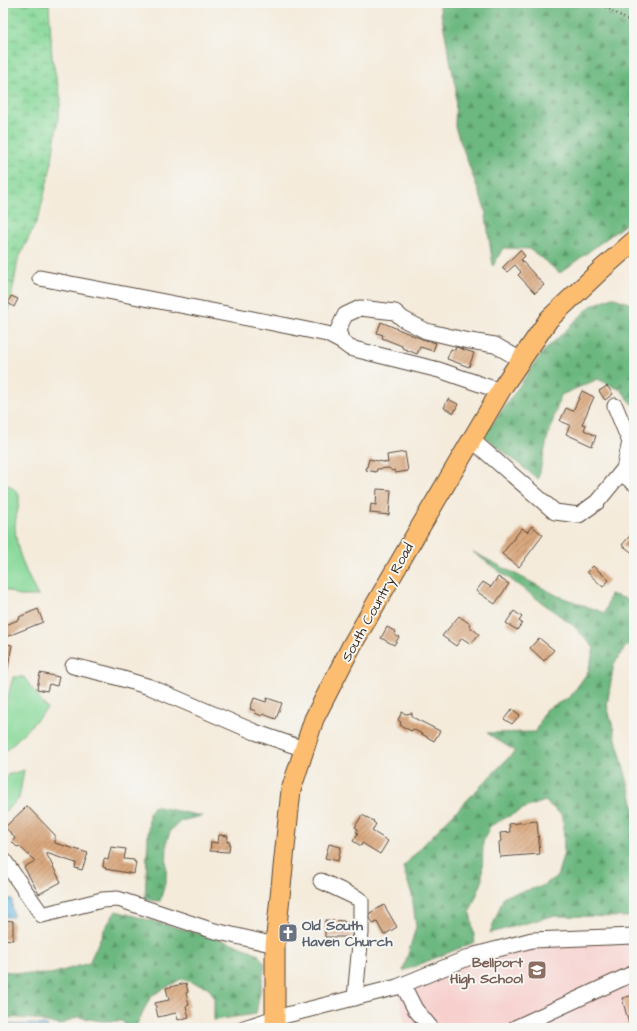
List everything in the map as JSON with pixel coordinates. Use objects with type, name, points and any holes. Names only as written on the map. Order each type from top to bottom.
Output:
[{"type":"main road","name":"South Country Road","points":[[275,1023],[275,945],[291,790],[314,719],[352,645],[500,391],[549,319],[634,241]]},
{"type":"street","points":[[40,278],[327,334],[350,348],[439,370],[500,391]]},
{"type":"street","points":[[342,342],[338,330],[345,315],[360,308],[395,312],[404,319],[426,330],[464,340],[495,345],[521,360]]},
{"type":"street","points":[[472,440],[555,512],[579,515],[597,502],[624,469],[630,442],[615,406]]},
{"type":"street","points":[[621,474],[634,483]]},
{"type":"street","points":[[73,666],[150,687],[255,732],[304,750]]},
{"type":"street","points":[[3,859],[42,915],[102,900],[118,899],[211,930],[275,945]]},
{"type":"street","points":[[321,881],[361,901],[361,933],[355,998]]},
{"type":"street","points":[[244,1028],[275,1023],[403,985],[475,955],[532,940],[634,936]]},
{"type":"street","points":[[515,1028],[634,973]]},
{"type":"street","points":[[403,985],[415,1009],[431,1028]]},
{"type":"path","points":[[599,3],[634,24]]},
{"type":"shaded area","name":"Bellport High School","points":[[634,936],[634,1028],[406,1028],[397,987],[538,940]]},
{"type":"green space","points":[[3,3],[49,3],[52,58],[61,99],[51,166],[39,216],[18,260],[14,283],[3,281]]},
{"type":"green space","points":[[439,3],[634,3],[634,218],[560,273],[530,249],[503,248],[493,266],[485,209],[455,127],[456,90]]},
{"type":"green space","points":[[3,281],[14,283],[3,342]]},
{"type":"green space","points":[[612,297],[634,305],[634,406],[621,390],[598,379],[561,395],[548,436],[538,479],[484,436],[543,352],[591,306]]},
{"type":"green space","points":[[3,483],[12,488],[19,496],[15,527],[17,545],[26,571],[38,596],[19,596],[3,588]]},
{"type":"green space","points":[[473,552],[558,596],[605,613],[610,594],[634,601],[634,644],[626,646],[614,664],[607,705],[634,806],[634,917],[552,916],[490,933],[504,896],[540,887],[557,877],[564,852],[563,816],[545,801],[525,808],[490,826],[483,842],[482,882],[470,911],[475,942],[403,971],[416,927],[412,895],[403,867],[515,751],[487,733],[536,732],[545,710],[570,697],[588,672],[594,648],[574,626]]},
{"type":"green space","points":[[13,677],[24,677],[47,709],[3,754],[3,716]]},
{"type":"green space","points":[[24,770],[19,799],[3,813],[3,794],[7,775]]},
{"type":"green space","points":[[153,806],[202,816],[181,821],[171,830],[167,840],[166,880],[160,901],[145,900],[149,814]]},
{"type":"green space","points":[[116,911],[229,942],[257,953],[265,964],[256,1014],[214,1020],[214,997],[208,987],[181,979],[151,996],[135,1028],[128,1028],[122,1021],[101,1021],[77,1017],[60,1025],[34,1019],[3,1017],[3,971],[26,974],[51,974],[89,963],[104,930]]},
{"type":"water","points":[[3,890],[6,898],[12,899],[13,917],[3,917]]},
{"type":"water","points":[[3,1025],[47,1025],[48,1028],[3,1028]]},
{"type":"building","points":[[520,250],[525,256],[521,260],[544,285],[535,293],[518,275],[521,272],[515,265],[507,272],[502,268]]},
{"type":"building","points":[[11,296],[18,299],[14,307],[8,303]]},
{"type":"building","points":[[381,322],[422,339],[436,343],[433,351],[420,347],[417,354],[382,338],[383,335],[377,333]]},
{"type":"building","points":[[456,347],[474,353],[469,367],[447,359],[451,349],[455,350]]},
{"type":"building","points":[[607,386],[613,394],[605,400],[599,391]]},
{"type":"building","points":[[582,391],[594,397],[582,424],[586,425],[584,430],[596,436],[592,446],[566,434],[570,425],[560,421],[566,408],[573,411]]},
{"type":"building","points":[[448,399],[458,404],[454,413],[444,408]]},
{"type":"building","points":[[405,452],[408,471],[395,473],[395,470],[392,471],[389,468],[377,469],[376,472],[366,470],[369,459],[388,463],[387,455]]},
{"type":"building","points":[[377,489],[391,490],[389,515],[370,513],[371,504],[376,505]]},
{"type":"building","points":[[532,526],[543,535],[519,567],[502,554],[522,528],[527,532]]},
{"type":"building","points":[[634,531],[634,554],[622,545]]},
{"type":"building","points":[[593,566],[609,580],[603,587],[587,572]]},
{"type":"building","points":[[498,577],[509,584],[495,604],[476,591],[483,582],[491,587]]},
{"type":"building","points":[[38,609],[43,622],[3,638],[3,628],[6,625],[20,619],[19,617]]},
{"type":"building","points":[[514,611],[522,617],[519,621],[522,623],[517,630],[506,623]]},
{"type":"building","points":[[459,616],[470,624],[469,626],[479,634],[471,644],[462,638],[456,646],[442,636]]},
{"type":"building","points":[[387,627],[396,632],[394,635],[399,637],[394,645],[381,638]]},
{"type":"building","points":[[539,638],[554,650],[544,661],[530,648]]},
{"type":"building","points":[[3,643],[12,645],[7,673],[3,672]]},
{"type":"building","points":[[40,673],[59,677],[57,686],[49,684],[47,691],[37,689]]},
{"type":"building","points":[[254,698],[266,702],[267,698],[282,703],[276,719],[263,714],[262,716],[255,713],[256,711],[250,709]]},
{"type":"building","points":[[512,709],[520,715],[512,724],[504,719]]},
{"type":"building","points":[[402,712],[406,714],[412,713],[412,717],[440,731],[434,741],[413,729],[411,731],[400,725],[401,722],[398,720]]},
{"type":"building","points":[[27,806],[55,835],[55,843],[88,853],[82,870],[75,868],[76,863],[46,853],[61,882],[39,894],[24,867],[35,861],[19,846],[17,847],[12,842],[15,838],[5,827]]},
{"type":"building","points":[[362,815],[374,821],[373,822],[376,824],[372,831],[388,841],[380,854],[362,843],[361,846],[353,841],[358,833],[356,832],[358,829],[355,827]]},
{"type":"building","points":[[537,821],[540,854],[500,857],[500,833],[510,832],[509,824]]},
{"type":"building","points":[[219,835],[228,836],[227,842],[230,842],[229,852],[210,851],[211,842],[218,843]]},
{"type":"building","points":[[329,844],[341,847],[338,861],[325,858]]},
{"type":"building","points":[[111,847],[126,849],[124,859],[134,860],[134,862],[136,862],[134,874],[105,869],[106,868],[103,867],[104,859],[108,860]]},
{"type":"building","points":[[384,905],[397,927],[384,935],[377,922],[373,924],[370,918],[370,913]]},
{"type":"building","points":[[3,920],[13,921],[13,940],[3,939]]},
{"type":"building","points":[[325,920],[352,923],[352,937],[325,937]]},
{"type":"building","points":[[186,983],[188,992],[186,993],[189,1005],[186,1006],[189,1017],[178,1020],[176,1013],[158,1017],[155,1003],[169,1000],[166,988]]},
{"type":"building","points":[[634,995],[634,1028],[630,1028],[622,998]]},
{"type":"place","name":"Old South Haven Church","points":[[288,933]]},
{"type":"place","name":"Bellport High School","points":[[537,970]]}]
